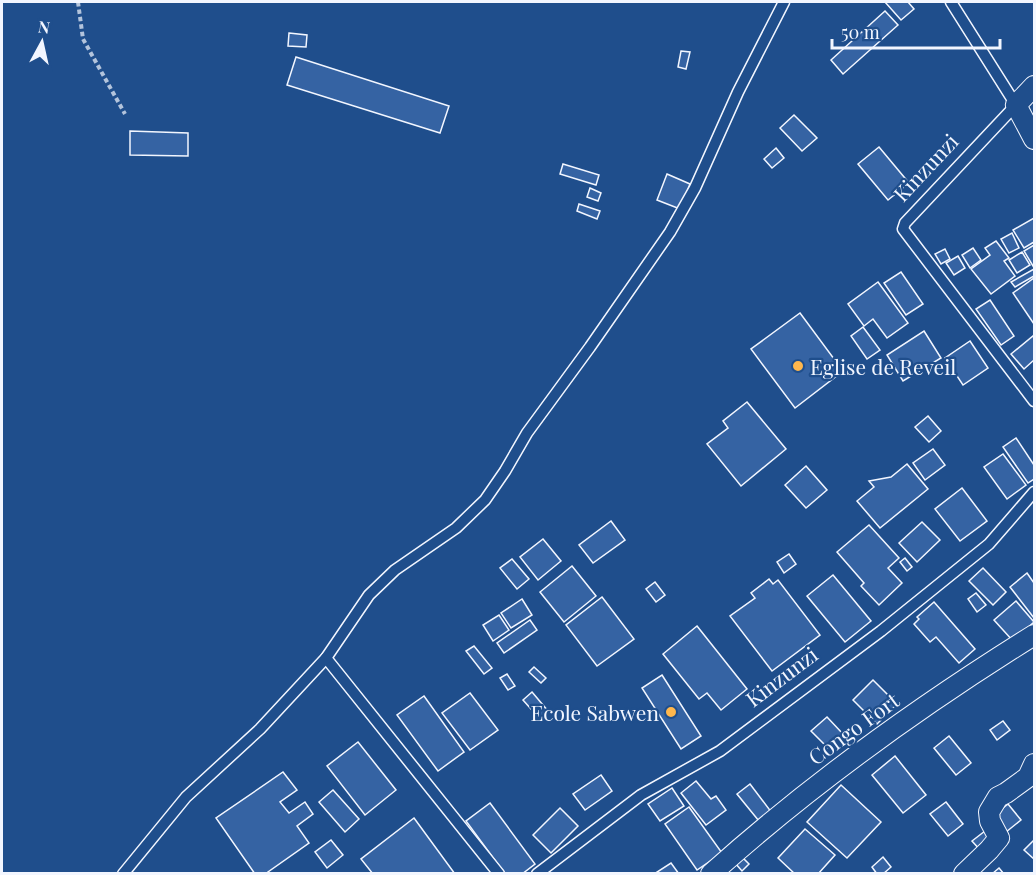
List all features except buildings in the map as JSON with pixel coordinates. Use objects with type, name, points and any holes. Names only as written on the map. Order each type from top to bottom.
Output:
[{"type":"street","name":"Kinzunzi","points":[[1016,105],[1035,86]]},
{"type":"street","points":[[1016,105],[1035,139]]},
{"type":"street","name":"Congo Fort","points":[[711,873],[802,795],[858,753],[959,682],[1035,635]]},
{"type":"street","points":[[964,873],[999,838],[990,821],[989,812],[996,801],[1028,777],[1035,764]]},
{"type":"lane","points":[[123,873],[186,797],[260,729],[326,658],[369,595],[395,570],[456,528],[485,500],[505,471],[526,433],[590,347],[670,232],[695,188],[738,92],[784,2]]},
{"type":"lane","points":[[951,2],[1016,105]]},
{"type":"lane","name":"Kinzunzi","points":[[1016,105],[905,223],[903,229],[1035,400]]},
{"type":"lane","name":"Kinzunzi","points":[[537,873],[640,795],[720,751],[881,631],[989,544],[1035,492]]},
{"type":"lane","points":[[326,658],[500,873]]},
{"type":"path","points":[[78,2],[83,39],[125,114]]},
{"type":"place","name":"Eglise de Reveil","points":[[798,366]]},
{"type":"place","name":"Ecole Sabwen","points":[[671,712]]}]
